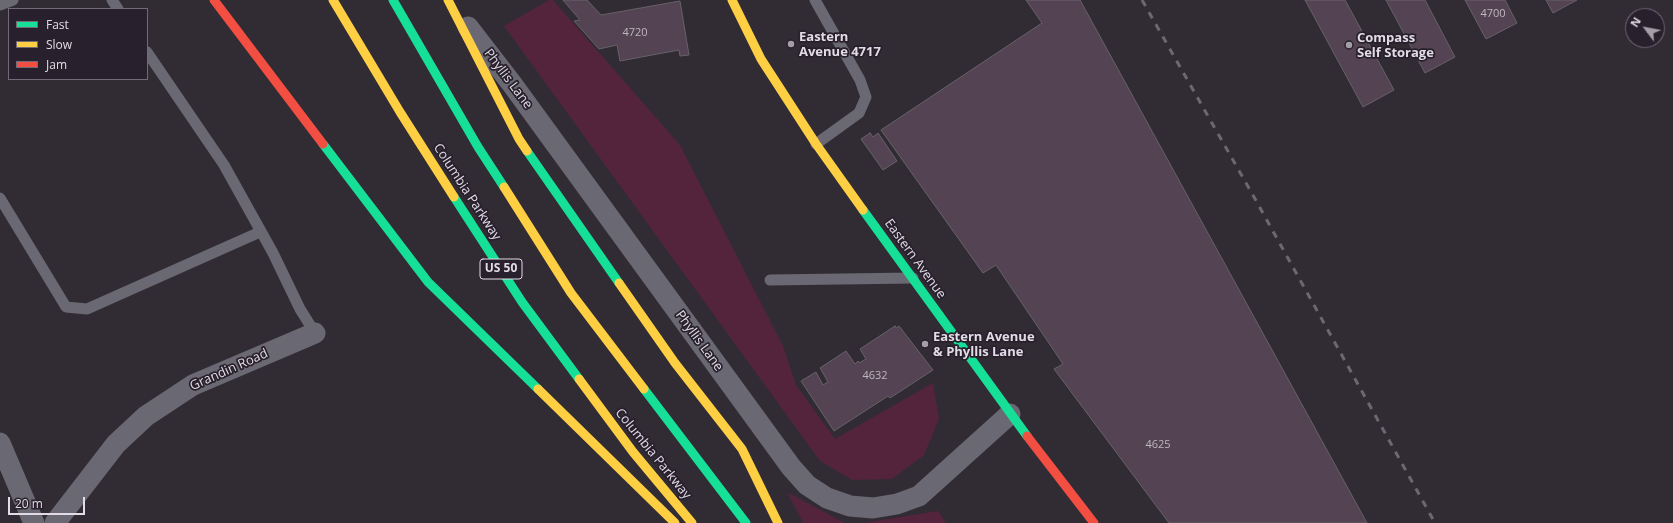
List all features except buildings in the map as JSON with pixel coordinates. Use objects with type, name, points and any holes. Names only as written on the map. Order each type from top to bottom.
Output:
[{"type":"main road","points":[[214,0],[428,282],[675,523]]},
{"type":"main road","name":"Columbia Parkway","points":[[333,0],[400,112],[522,302],[633,452],[692,523]]},
{"type":"main road","points":[[393,0],[478,147],[571,293],[746,523]]},
{"type":"main road","name":"Eastern Avenue","points":[[732,0],[760,59],[816,144],[1010,414],[1094,523]]},
{"type":"main road","points":[[448,1],[519,139],[675,362],[742,449],[778,523]]},
{"type":"street","name":"Phyllis Lane","points":[[448,1],[512,84],[791,467],[807,485],[827,498],[850,506],[873,508],[896,504],[919,496],[1010,414]]},
{"type":"street","name":"Grandin Road","points":[[55,523],[116,444],[146,416],[193,385],[315,333]]},
{"type":"street","points":[[0,443],[34,523]]},
{"type":"lane","points":[[0,5],[13,0]]},
{"type":"lane","points":[[815,0],[860,80],[866,98],[859,114],[816,144]]},
{"type":"lane","points":[[148,53],[224,165],[273,253],[300,309],[315,333]]},
{"type":"lane","points":[[0,198],[66,307],[87,309],[260,232]]},
{"type":"lane","points":[[770,280],[913,278]]},
{"type":"shaded area","points":[[549,0],[553,0],[680,145],[783,346],[796,385],[835,439],[933,383],[939,419],[924,455],[892,479],[852,480],[820,461],[504,26]]},
{"type":"shaded area","points":[[787,492],[845,523],[803,523]]},
{"type":"shaded area","points":[[938,511],[946,523],[864,523]]},
{"type":"railway","points":[[1142,0],[1254,197],[1435,523]]},
{"type":"traffic: fast","points":[[393,0],[478,147],[504,187]]},
{"type":"traffic: fast","points":[[323,144],[428,282],[538,389]]},
{"type":"traffic: fast","points":[[527,151],[619,283]]},
{"type":"traffic: fast","points":[[454,197],[522,302],[579,379]]},
{"type":"traffic: fast","points":[[863,210],[1027,436]]},
{"type":"traffic: fast","points":[[644,389],[746,523]]},
{"type":"traffic: slow","points":[[333,0],[400,112],[454,197]]},
{"type":"traffic: slow","points":[[448,0],[519,139],[527,151]]},
{"type":"traffic: slow","points":[[732,0],[761,59],[816,144],[863,210]]},
{"type":"traffic: slow","points":[[504,187],[571,293],[644,389]]},
{"type":"traffic: slow","points":[[619,283],[675,363],[742,449],[778,523]]},
{"type":"traffic: slow","points":[[579,379],[633,452],[692,523]]},
{"type":"traffic: slow","points":[[538,389],[675,523]]},
{"type":"traffic: jam","points":[[214,0],[323,144]]},
{"type":"traffic: jam","points":[[1027,436],[1094,523]]},
{"type":"place","name":"Eastern Avenue 4717","points":[[791,44]]},
{"type":"place","name":"Compass Self Storage","points":[[1349,45]]},
{"type":"place","name":"Eastern Avenue & Phyllis Lane","points":[[925,344]]}]
